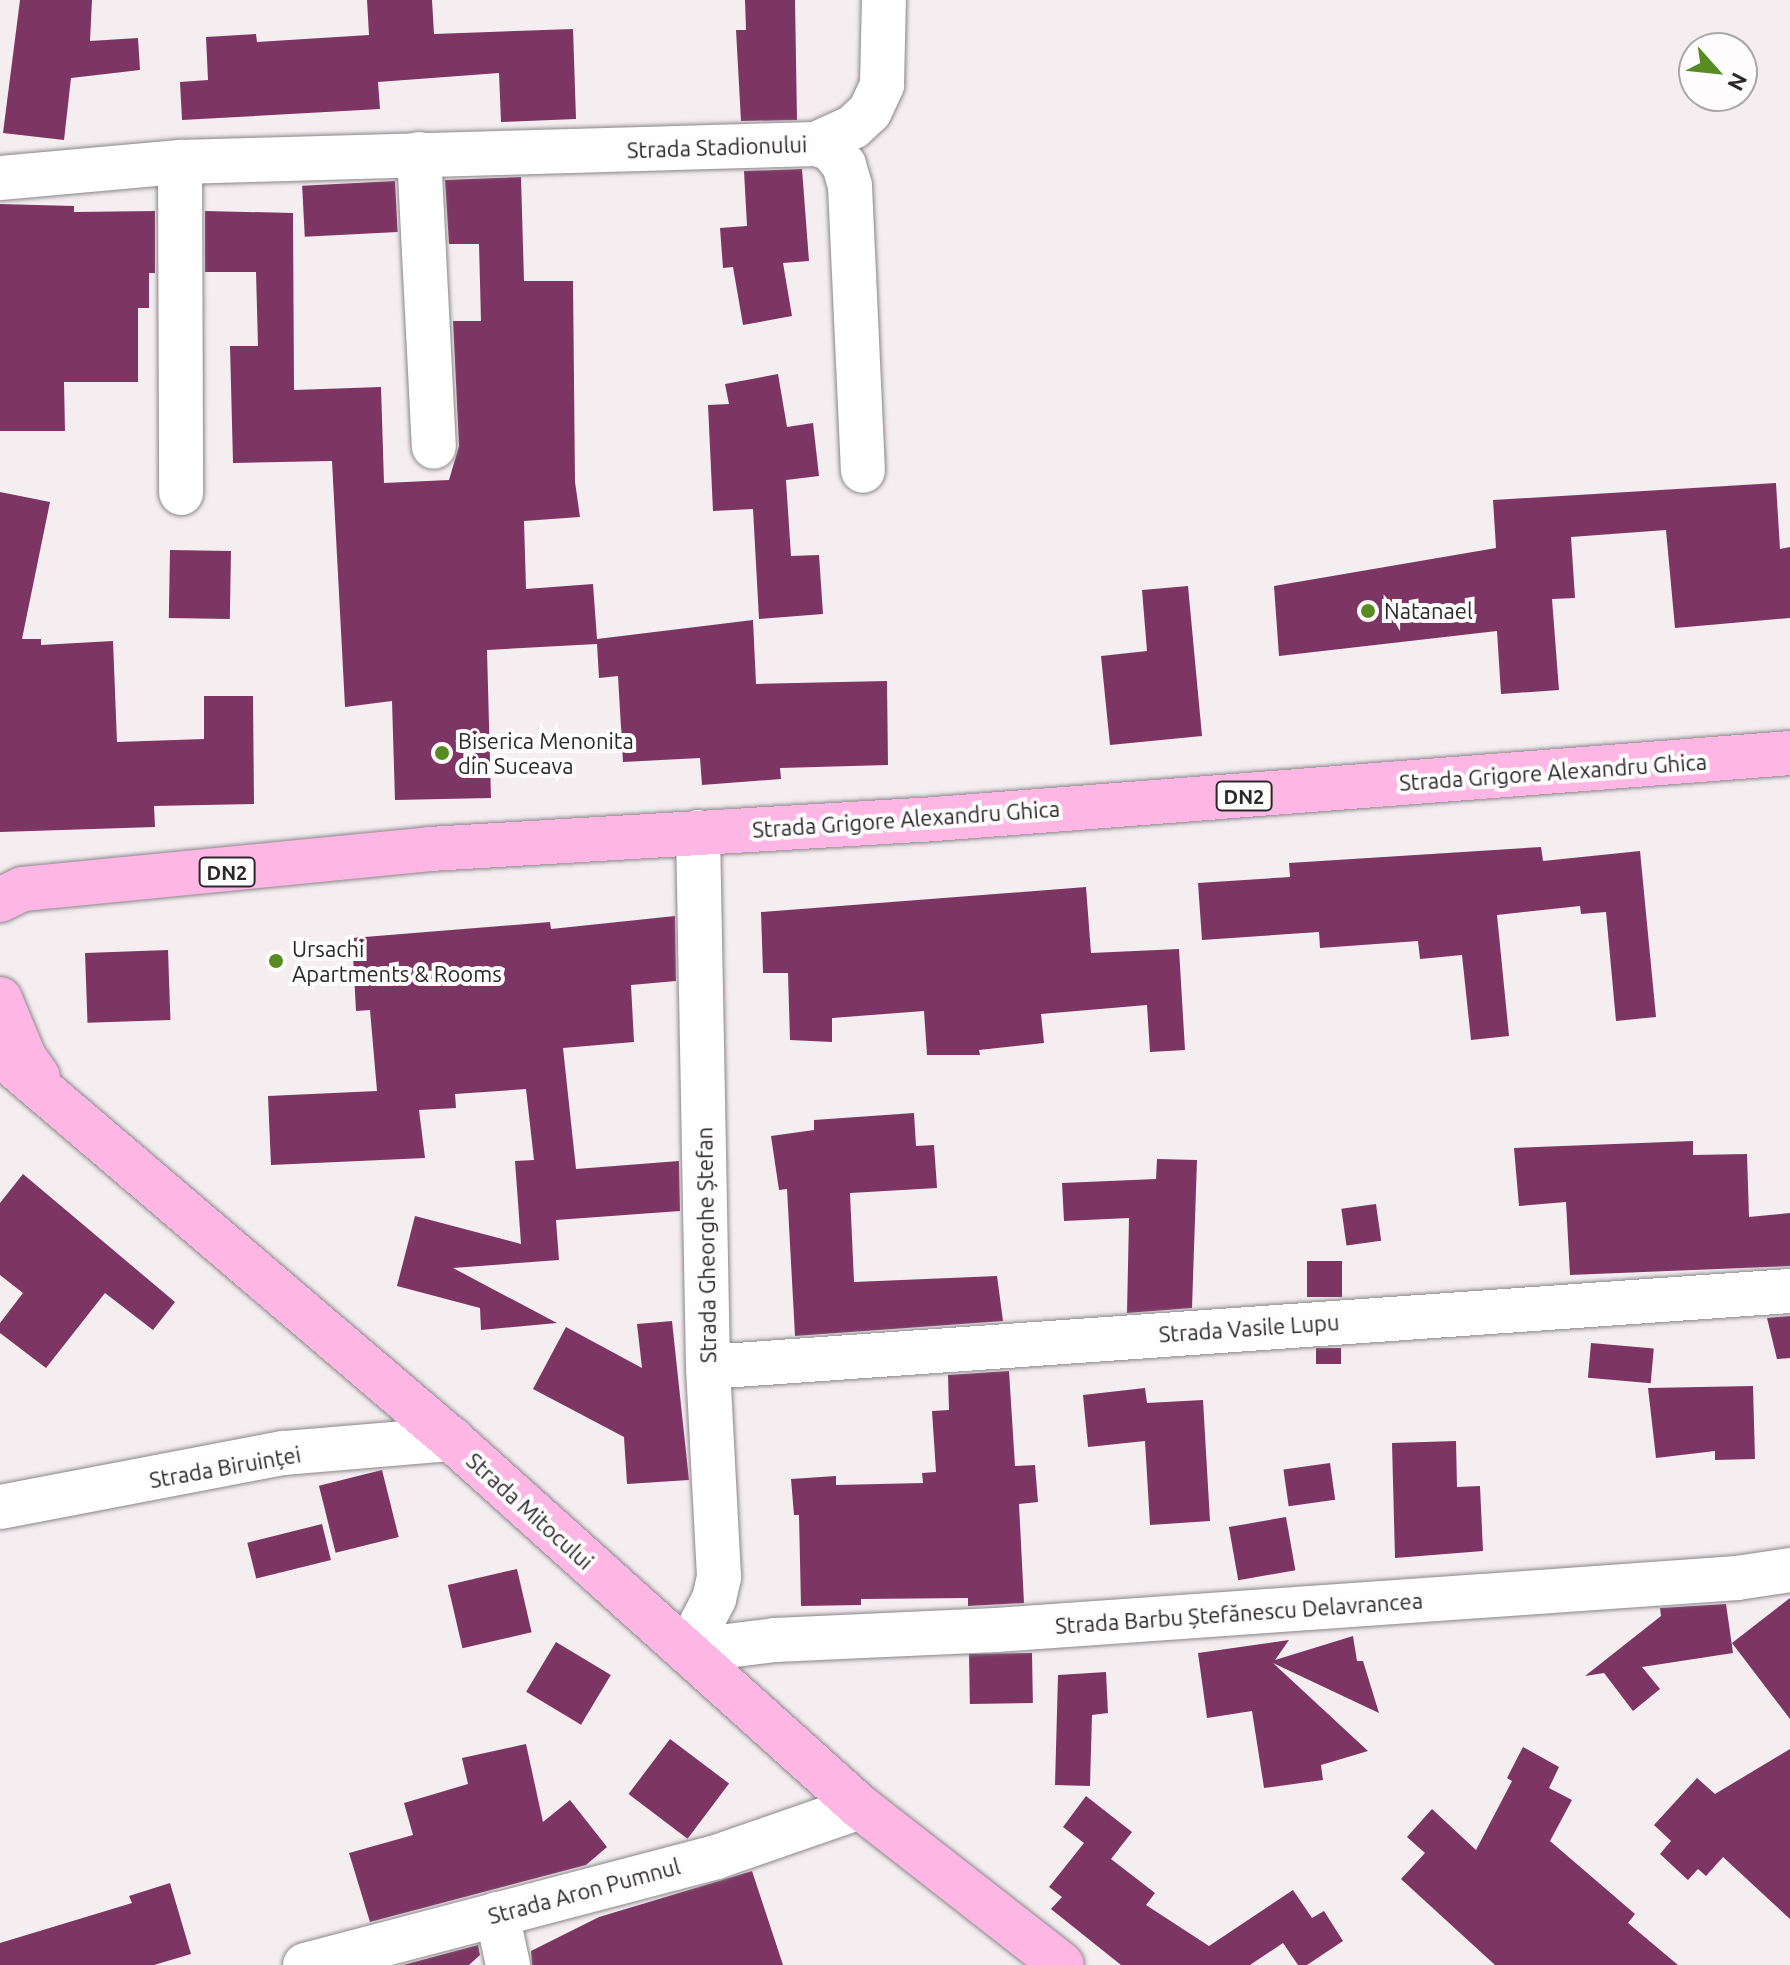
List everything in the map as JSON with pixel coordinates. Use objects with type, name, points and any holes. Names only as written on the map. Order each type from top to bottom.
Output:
[{"type":"main road","name":"Strada Grigore Alexandru Ghica","points":[[8,891],[430,849],[922,820],[1790,753]]},
{"type":"main road","points":[[0,932],[8,891]]},
{"type":"main road","points":[[0,999],[24,1057],[58,1105]]},
{"type":"main road","name":"Strada Mitocului","points":[[0,1054],[451,1439],[860,1807],[1062,1965]]},
{"type":"street","points":[[816,144],[853,127],[870,111],[882,85],[884,0]]},
{"type":"street","name":"Strada Stadionului","points":[[0,178],[180,162],[816,144],[831,149],[844,165],[850,186],[863,471]]},
{"type":"street","points":[[419,154],[434,447]]},
{"type":"street","points":[[180,162],[181,493]]},
{"type":"street","name":"Strada Gheorghe Ștefan","points":[[687,1651],[714,1599],[719,1577],[708,1367],[698,832]]},
{"type":"street","name":"Strada Vasile Lupu","points":[[708,1367],[1790,1291]]},
{"type":"street","name":"Strada Biruinței","points":[[0,1507],[284,1453],[451,1439]]},
{"type":"street","name":"Strada Barbu Ștefănescu Delavrancea","points":[[687,1651],[775,1640],[1012,1629],[1737,1578],[1790,1570]]},
{"type":"street","name":"Strada Aron Pumnul","points":[[305,1965],[716,1857],[860,1807]]},
{"type":"street","points":[[497,1914],[508,1965]]},
{"type":"building","points":[[20,0],[92,0],[90,41],[138,38],[140,70],[71,78],[64,140],[3,133]]},
{"type":"building","points":[[367,0],[432,0],[434,34],[573,29],[576,119],[501,122],[499,73],[378,82],[380,109],[182,120],[180,82],[208,80],[206,37],[256,34],[257,42],[369,35]]},
{"type":"building","points":[[745,0],[795,0],[797,120],[741,121],[736,30],[746,30]]},
{"type":"building","points":[[802,169],[809,261],[783,263],[792,316],[743,325],[733,267],[723,268],[720,228],[747,226],[744,171]]},
{"type":"building","points":[[521,177],[524,281],[573,281],[575,482],[580,517],[524,521],[526,589],[593,584],[597,639],[753,620],[756,684],[887,681],[888,765],[780,768],[781,779],[702,785],[700,758],[623,762],[618,676],[599,678],[597,644],[487,650],[491,798],[395,800],[392,701],[345,707],[332,461],[233,463],[230,346],[258,346],[256,272],[205,272],[205,211],[293,213],[294,390],[381,387],[384,483],[449,480],[459,446],[453,321],[481,321],[479,244],[449,244],[445,180]]},
{"type":"building","points":[[395,181],[398,232],[305,237],[302,186]]},
{"type":"building","points":[[0,204],[74,206],[74,212],[155,211],[155,273],[149,273],[149,308],[138,308],[138,382],[64,382],[65,431],[0,431]]},
{"type":"building","points":[[778,374],[787,427],[813,423],[819,476],[786,480],[791,556],[819,555],[823,614],[759,619],[753,509],[713,511],[708,405],[729,404],[725,384]]},
{"type":"building","points":[[1776,483],[1780,549],[1790,547],[1790,618],[1675,628],[1666,530],[1571,537],[1575,598],[1552,599],[1559,690],[1501,694],[1497,631],[1279,656],[1274,586],[1496,548],[1493,500]]},
{"type":"building","points":[[0,492],[50,502],[22,639],[41,639],[41,645],[113,641],[117,742],[204,739],[204,696],[253,696],[254,804],[154,806],[155,827],[0,832]]},
{"type":"building","points":[[170,550],[231,551],[230,619],[169,618]]},
{"type":"building","points":[[1188,586],[1202,736],[1110,745],[1101,656],[1147,651],[1142,590]]},
{"type":"building","points":[[1541,847],[1543,861],[1640,851],[1656,1017],[1616,1021],[1606,912],[1581,914],[1580,906],[1497,915],[1509,1036],[1471,1040],[1462,955],[1420,959],[1418,941],[1320,948],[1319,932],[1202,940],[1198,883],[1290,877],[1289,863]]},
{"type":"building","points":[[1086,887],[1091,953],[1179,949],[1185,1050],[1150,1052],[1147,1005],[1041,1014],[1044,1043],[979,1050],[980,1055],[927,1055],[924,1011],[832,1018],[832,1042],[790,1040],[788,973],[763,973],[761,912]]},
{"type":"building","points":[[675,916],[676,981],[631,985],[634,1042],[563,1048],[576,1169],[679,1161],[680,1211],[556,1220],[559,1260],[453,1268],[557,1323],[481,1330],[480,1308],[397,1286],[415,1216],[521,1244],[515,1161],[534,1160],[526,1089],[455,1094],[456,1108],[419,1110],[425,1158],[271,1165],[268,1096],[377,1091],[370,1010],[356,1011],[352,938],[550,922],[551,929]]},
{"type":"building","points":[[168,950],[170,1020],[87,1023],[85,953]]},
{"type":"building","points":[[914,1113],[916,1146],[934,1145],[937,1188],[850,1193],[854,1282],[997,1276],[1003,1321],[795,1336],[787,1189],[779,1190],[771,1136],[814,1130],[814,1120]]},
{"type":"building","points":[[1693,1141],[1693,1155],[1747,1154],[1749,1217],[1790,1213],[1790,1266],[1570,1275],[1566,1202],[1519,1206],[1514,1148]]},
{"type":"building","points":[[1157,1159],[1197,1160],[1192,1308],[1127,1313],[1129,1218],[1064,1221],[1062,1183],[1156,1179]]},
{"type":"building","points":[[23,1174],[175,1302],[153,1330],[105,1293],[46,1368],[0,1333],[0,1323],[23,1293],[0,1275],[0,1203]]},
{"type":"building","points":[[1376,1204],[1381,1241],[1346,1246],[1341,1209]]},
{"type":"building","points":[[1307,1261],[1342,1261],[1342,1297],[1307,1297]]},
{"type":"building","points":[[1790,1316],[1790,1358],[1777,1359],[1767,1318]]},
{"type":"building","points":[[672,1321],[689,1480],[627,1484],[624,1437],[533,1389],[566,1327],[642,1368],[637,1324]]},
{"type":"building","points":[[1591,1343],[1654,1348],[1651,1383],[1588,1378]]},
{"type":"building","points":[[1316,1348],[1341,1348],[1341,1364],[1316,1364]]},
{"type":"building","points":[[1009,1371],[1015,1466],[1035,1465],[1038,1502],[1019,1504],[1024,1603],[968,1606],[968,1598],[861,1599],[861,1605],[801,1606],[799,1515],[794,1515],[791,1479],[836,1476],[836,1485],[923,1483],[922,1473],[936,1472],[932,1411],[949,1410],[948,1375]]},
{"type":"building","points":[[1753,1386],[1755,1459],[1715,1460],[1715,1451],[1656,1458],[1648,1388]]},
{"type":"building","points":[[1145,1388],[1147,1403],[1203,1400],[1210,1521],[1150,1525],[1145,1441],[1088,1447],[1083,1395]]},
{"type":"building","points":[[1456,1441],[1457,1487],[1480,1486],[1483,1551],[1395,1558],[1392,1443]]},
{"type":"building","points":[[1330,1463],[1335,1500],[1289,1506],[1283,1470]]},
{"type":"building","points":[[382,1470],[399,1537],[336,1553],[319,1486]]},
{"type":"building","points":[[1286,1517],[1295,1570],[1238,1580],[1229,1527]]},
{"type":"building","points":[[322,1524],[331,1560],[256,1579],[247,1543]]},
{"type":"building","points":[[517,1569],[532,1632],[462,1648],[448,1585]]},
{"type":"building","points":[[1790,1598],[1790,1719],[1732,1643]]},
{"type":"building","points":[[1726,1604],[1733,1653],[1642,1667],[1660,1689],[1633,1711],[1604,1673],[1585,1676],[1661,1616],[1660,1608]]},
{"type":"building","points":[[1353,1636],[1357,1661],[1363,1661],[1379,1713],[1273,1663],[1368,1751],[1321,1765],[1323,1780],[1264,1788],[1252,1711],[1207,1718],[1198,1653],[1289,1640],[1275,1660]]},
{"type":"building","points":[[556,1642],[611,1675],[581,1725],[526,1692]]},
{"type":"building","points":[[1032,1653],[1033,1703],[970,1704],[969,1654]]},
{"type":"building","points":[[1106,1672],[1108,1713],[1092,1715],[1090,1786],[1055,1785],[1058,1675]]},
{"type":"building","points":[[670,1739],[729,1784],[688,1839],[628,1794]]},
{"type":"building","points":[[526,1744],[543,1822],[570,1800],[607,1847],[586,1865],[370,1922],[349,1853],[413,1835],[404,1803],[468,1784],[462,1758]]},
{"type":"building","points":[[1523,1747],[1559,1767],[1549,1788],[1572,1800],[1550,1841],[1635,1914],[1628,1923],[1678,1965],[1495,1965],[1401,1879],[1425,1853],[1407,1837],[1432,1809],[1476,1850],[1512,1781],[1507,1778]]},
{"type":"building","points":[[1790,1749],[1790,1919],[1723,1857],[1706,1876],[1698,1869],[1688,1880],[1660,1854],[1671,1841],[1654,1825],[1697,1778],[1715,1794]]},
{"type":"building","points":[[1086,1796],[1132,1832],[1111,1859],[1155,1893],[1146,1905],[1209,1946],[1293,1890],[1312,1918],[1324,1911],[1343,1941],[1307,1965],[1298,1965],[1283,1943],[1250,1965],[1121,1965],[1051,1909],[1062,1897],[1049,1887],[1084,1843],[1063,1827]]},
{"type":"building","points":[[752,1871],[783,1965],[532,1965],[531,1951],[599,1917]]},
{"type":"building","points":[[170,1883],[191,1954],[154,1965],[0,1965],[0,1943],[132,1903],[129,1896]]},
{"type":"building","points":[[478,1945],[480,1955],[469,1965],[403,1965]]},
{"type":"place","name":"Natanael","points":[[1368,611]]},
{"type":"place","name":"Biserica Menonita din Suceava","points":[[442,753]]},
{"type":"place","name":"Ursachi Apartments & Rooms","points":[[276,961]]}]
